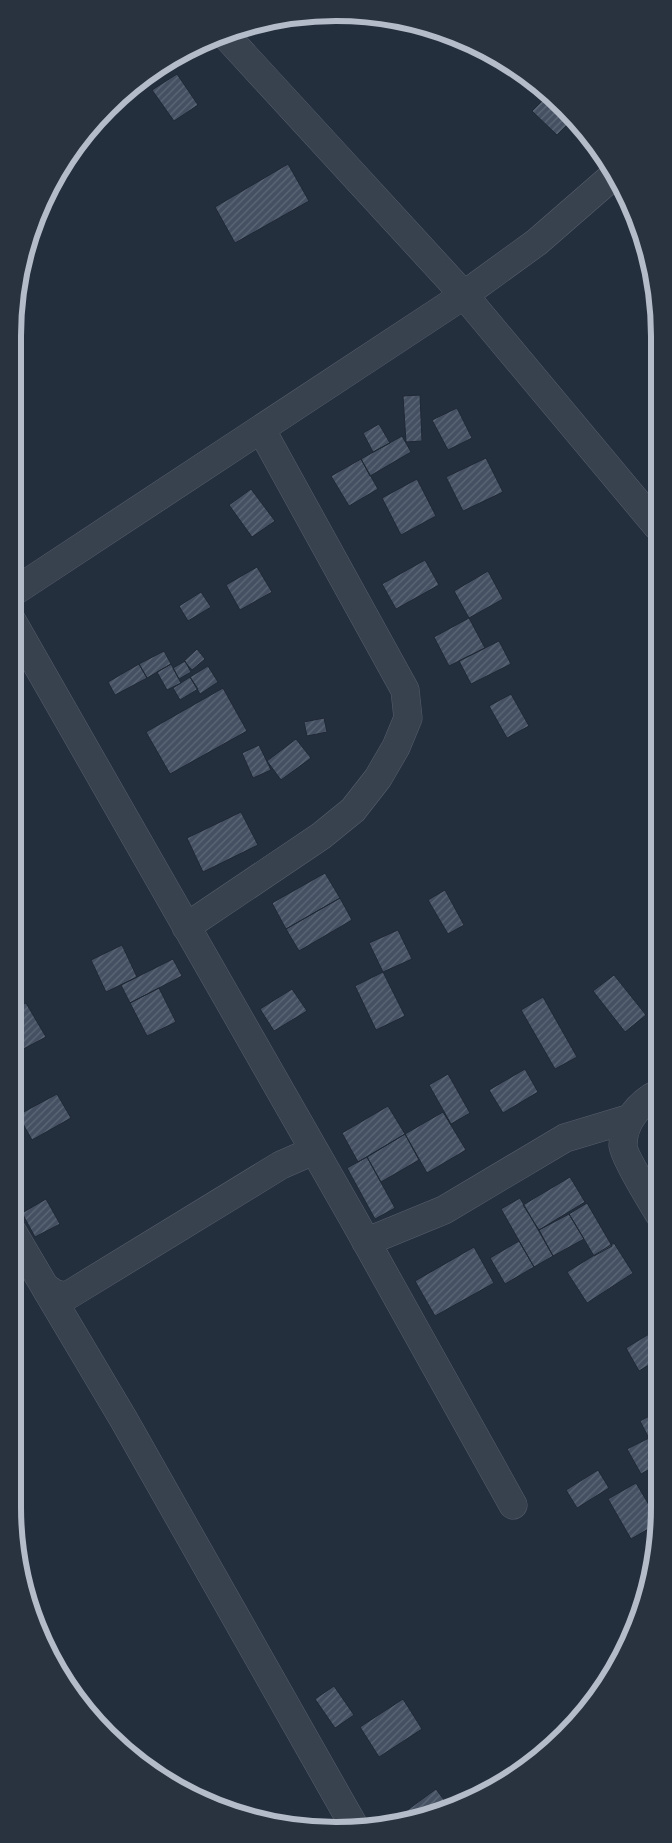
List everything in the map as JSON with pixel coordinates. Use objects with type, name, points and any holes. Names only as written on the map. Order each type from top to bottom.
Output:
[{"type":"street","points":[[230,40],[464,295],[651,519]]},
{"type":"street","points":[[21,587],[464,295],[537,242],[609,179]]},
{"type":"street","points":[[186,927],[321,836],[353,810],[378,778],[396,747],[408,718],[405,690],[261,429]]},
{"type":"street","points":[[21,637],[366,1242],[513,1505]]},
{"type":"street","points":[[366,1242],[444,1210],[565,1138],[628,1119],[651,1096]]},
{"type":"street","points":[[628,1119],[623,1146],[651,1199]]},
{"type":"street","points":[[45,1287],[54,1294],[67,1296],[281,1165],[313,1151]]},
{"type":"street","points":[[21,1246],[129,1429],[351,1821]]},
{"type":"building","points":[[177,74],[198,105],[174,121],[152,90]]},
{"type":"building","points":[[544,99],[569,123],[557,135],[532,111]]},
{"type":"building","points":[[288,164],[309,201],[235,243],[215,207]]},
{"type":"building","points":[[420,395],[422,441],[406,442],[403,396]]},
{"type":"building","points":[[457,408],[472,438],[448,450],[432,420]]},
{"type":"building","points":[[379,424],[390,443],[373,452],[363,433]]},
{"type":"building","points":[[402,436],[411,452],[370,476],[361,459]]},
{"type":"building","points":[[486,458],[503,492],[463,511],[446,477]]},
{"type":"building","points":[[361,459],[378,489],[349,506],[331,476]]},
{"type":"building","points":[[417,479],[436,516],[401,535],[382,498]]},
{"type":"building","points":[[251,489],[275,521],[252,537],[229,505]]},
{"type":"building","points":[[425,560],[439,585],[396,609],[382,584]]},
{"type":"building","points":[[257,567],[272,592],[240,610],[226,585]]},
{"type":"building","points":[[488,571],[503,599],[469,618],[454,591]]},
{"type":"building","points":[[201,592],[211,607],[188,621],[179,606]]},
{"type":"building","points":[[469,618],[485,648],[449,666],[434,637]]},
{"type":"building","points":[[499,641],[511,664],[471,684],[459,661]]},
{"type":"building","points":[[197,649],[205,659],[192,670],[184,661]]},
{"type":"building","points":[[164,651],[171,664],[147,678],[139,664]]},
{"type":"building","points":[[185,661],[191,672],[179,679],[173,668]]},
{"type":"building","points":[[139,664],[147,678],[115,695],[108,682]]},
{"type":"building","points":[[171,664],[181,683],[167,690],[157,672]]},
{"type":"building","points":[[208,666],[218,682],[200,694],[190,677]]},
{"type":"building","points":[[190,677],[198,689],[180,700],[173,688]]},
{"type":"building","points":[[223,688],[247,731],[170,774],[146,732]]},
{"type":"building","points":[[511,694],[529,726],[507,738],[489,706]]},
{"type":"building","points":[[324,718],[327,732],[307,736],[304,722]]},
{"type":"building","points":[[296,739],[311,758],[281,780],[267,761]]},
{"type":"building","points":[[259,745],[271,770],[253,778],[242,753]]},
{"type":"building","points":[[241,812],[258,845],[203,872],[187,838]]},
{"type":"building","points":[[325,873],[340,898],[286,929],[272,903]]},
{"type":"building","points":[[445,890],[464,925],[448,934],[428,900]]},
{"type":"building","points":[[340,898],[352,920],[299,951],[286,929]]},
{"type":"building","points":[[398,930],[412,959],[383,972],[369,943]]},
{"type":"building","points":[[122,945],[137,977],[106,992],[91,960]]},
{"type":"building","points":[[173,959],[182,976],[130,1003],[121,985]]},
{"type":"building","points":[[383,972],[405,1016],[376,1030],[355,986]]},
{"type":"building","points":[[614,975],[646,1015],[625,1032],[593,991]]},
{"type":"building","points":[[159,988],[176,1022],[147,1036],[130,1003]]},
{"type":"building","points":[[292,989],[307,1011],[274,1031],[260,1009]]},
{"type":"building","points":[[543,997],[577,1057],[555,1069],[521,1010]]},
{"type":"building","points":[[26,1003],[46,1037],[21,1050],[21,1006]]},
{"type":"building","points":[[525,1069],[538,1092],[503,1113],[489,1090]]},
{"type":"building","points":[[448,1074],[470,1113],[451,1124],[429,1085]]},
{"type":"building","points":[[57,1094],[71,1118],[32,1140],[21,1120],[21,1113]]},
{"type":"building","points":[[388,1106],[405,1134],[358,1162],[342,1133]]},
{"type":"building","points":[[443,1112],[466,1150],[427,1173],[405,1134]]},
{"type":"building","points":[[405,1134],[419,1160],[381,1182],[367,1157]]},
{"type":"building","points":[[367,1157],[395,1208],[375,1219],[347,1168]]},
{"type":"building","points":[[570,1177],[585,1202],[539,1230],[523,1205]]},
{"type":"building","points":[[520,1198],[553,1256],[534,1267],[501,1209]]},
{"type":"building","points":[[46,1199],[60,1224],[35,1237],[22,1213]]},
{"type":"building","points":[[587,1203],[612,1246],[594,1256],[569,1214]]},
{"type":"building","points":[[569,1214],[584,1239],[553,1256],[539,1230]]},
{"type":"building","points":[[519,1241],[534,1267],[505,1284],[490,1258]]},
{"type":"building","points":[[614,1243],[633,1273],[587,1303],[567,1272]]},
{"type":"building","points":[[474,1247],[494,1283],[435,1316],[415,1281]]},
{"type":"building","points":[[651,1333],[651,1364],[639,1371],[626,1348]]},
{"type":"building","points":[[651,1415],[651,1442],[640,1421]]},
{"type":"building","points":[[649,1438],[651,1442],[651,1468],[641,1474],[627,1449]]},
{"type":"building","points":[[598,1470],[609,1488],[577,1508],[566,1490]]},
{"type":"building","points":[[636,1483],[651,1508],[650,1528],[631,1539],[608,1499]]},
{"type":"building","points":[[334,1686],[354,1715],[335,1728],[315,1699]]},
{"type":"building","points":[[403,1699],[422,1729],[379,1757],[360,1727]]},
{"type":"building","points":[[436,1789],[445,1802],[417,1811],[402,1814]]}]
